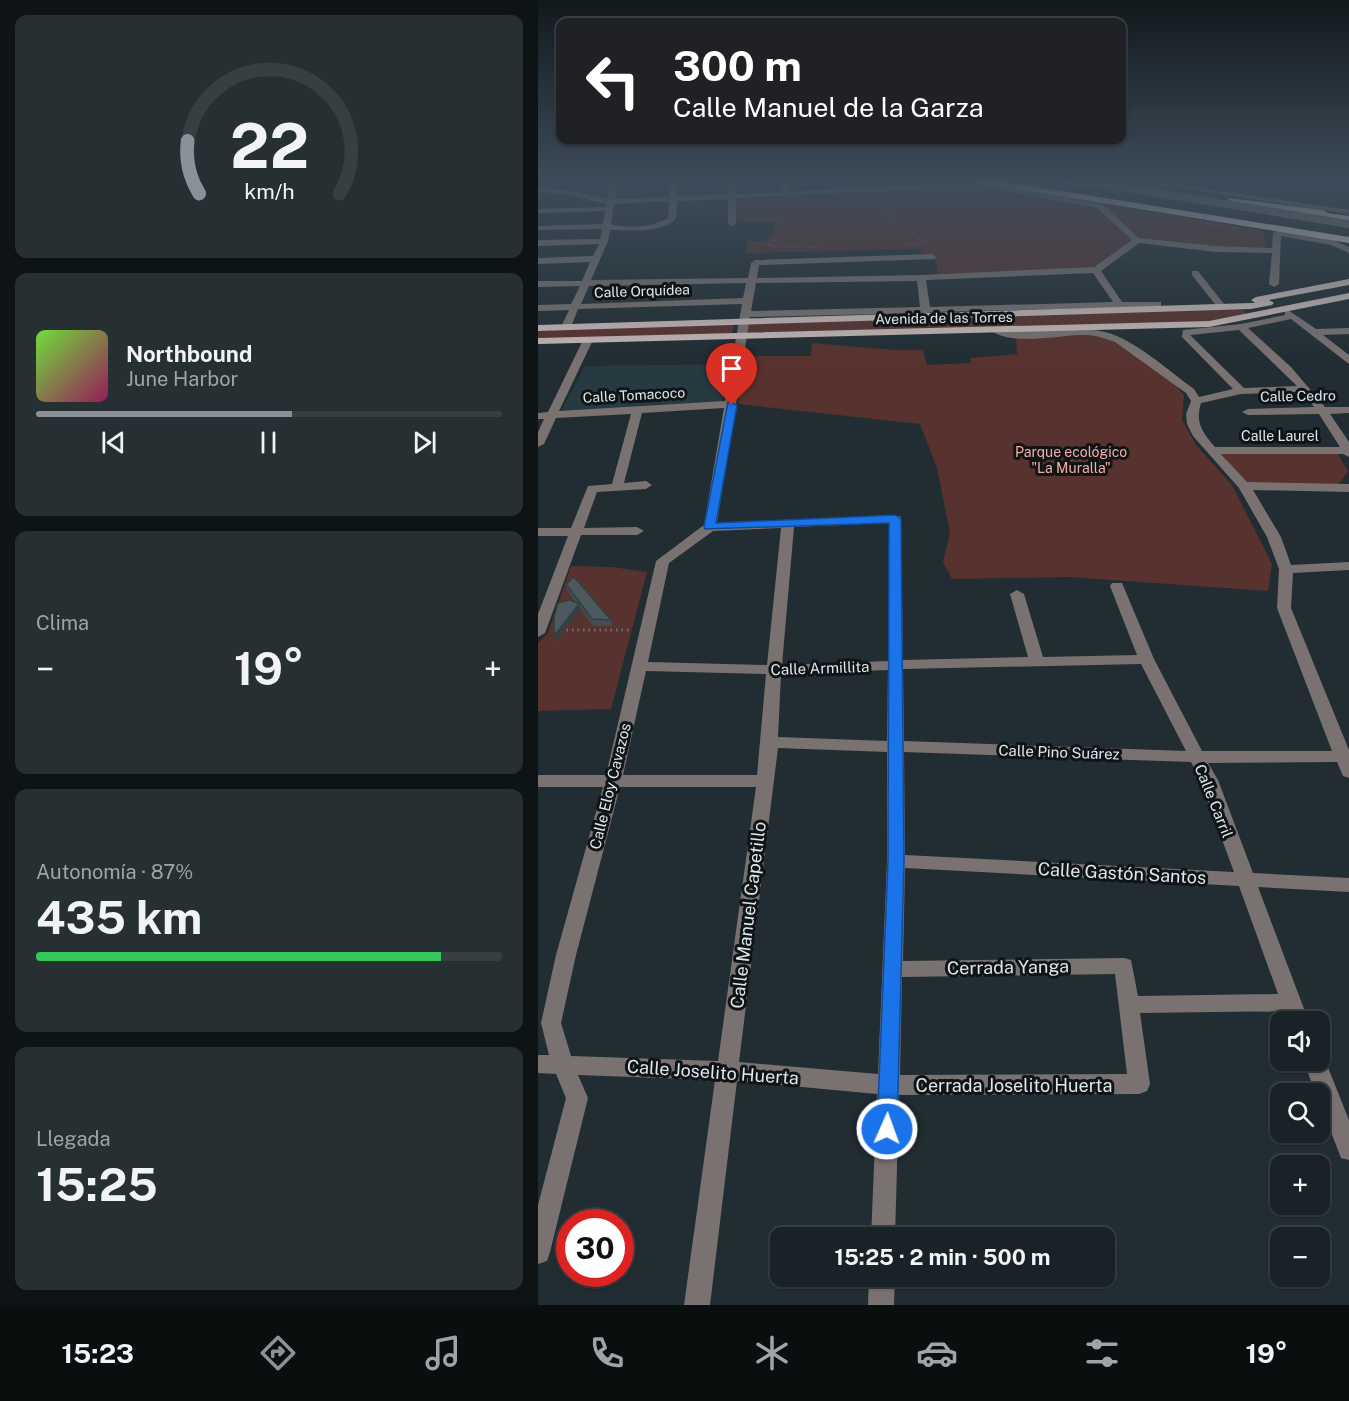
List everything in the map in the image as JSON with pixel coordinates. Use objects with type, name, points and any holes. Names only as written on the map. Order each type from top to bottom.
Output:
[{"type":"main road","points":[[1236,306],[1348,282]]},
{"type":"main road","name":"Avenida de las Torres","points":[[538,341],[588,340],[743,324],[926,312],[1260,305],[1348,288]]},
{"type":"main road","name":"Avenida de las Torres","points":[[538,328],[743,324],[995,330],[1208,324],[1348,296]]},
{"type":"main road","points":[[1236,306],[1259,315],[1290,315],[1348,302]]},
{"type":"street","points":[[538,284],[921,278],[1096,270],[1137,240],[1216,249],[1276,251]]},
{"type":"street","points":[[1274,284],[1277,240]]},
{"type":"street","points":[[1316,240],[1333,243],[1348,251]]},
{"type":"street","points":[[538,243],[604,241],[566,327]]},
{"type":"street","points":[[883,1227],[896,861],[895,519],[710,527],[755,263],[932,256]]},
{"type":"street","points":[[538,261],[595,259]]},
{"type":"street","points":[[1096,270],[1120,304]]},
{"type":"street","points":[[1195,273],[1220,306]]},
{"type":"street","points":[[921,278],[926,312],[1158,304]]},
{"type":"street","name":"Calle Orquídea","points":[[538,308],[748,301]]},
{"type":"street","points":[[1241,391],[1185,335],[1192,331],[1241,327],[1290,315],[1348,361]]},
{"type":"street","points":[[1241,327],[1276,357],[1304,389],[1322,411],[1348,452]]},
{"type":"street","points":[[995,330],[1008,335],[1080,332],[1108,335],[1119,339],[1190,391],[1196,401],[1192,414],[1193,424],[1199,436],[1259,508],[1286,568],[1284,608],[1345,756],[1348,772]]},
{"type":"street","points":[[1314,332],[1348,331]]},
{"type":"street","points":[[538,444],[588,340]]},
{"type":"street","name":"Calle Cedro","points":[[1196,401],[1241,391],[1304,389]]},
{"type":"street","name":"Calle Tomacoco","points":[[538,416],[732,405]]},
{"type":"street","name":"Calle Cedro","points":[[1248,412],[1348,410]]},
{"type":"street","points":[[617,487],[637,411]]},
{"type":"street","name":"Calle Laurel","points":[[1212,450],[1348,452]]},
{"type":"street","points":[[539,632],[592,489],[646,485]]},
{"type":"street","points":[[1243,486],[1348,488]]},
{"type":"street","name":"Calle Manuel Capetillo","points":[[697,1305],[770,742],[774,670],[788,524]]},
{"type":"street","name":"Calle Eloy Cavazos","points":[[538,1252],[577,1098],[562,1064],[551,1023],[566,955],[614,779],[663,561],[710,527]]},
{"type":"street","points":[[538,532],[637,531]]},
{"type":"street","points":[[1286,568],[1348,566]]},
{"type":"street","name":"Calle Carril","points":[[1117,586],[1146,659],[1208,780],[1295,1011]]},
{"type":"street","points":[[1017,594],[1037,662]]},
{"type":"street","name":"Calle Armillita","points":[[638,666],[774,670],[1146,659]]},
{"type":"street","name":"Calle Pino Suárez","points":[[770,742],[1197,757],[1345,756]]},
{"type":"street","points":[[538,781],[614,779],[765,781]]},
{"type":"street","name":"Calle Gastón Santos","points":[[896,861],[1348,885]]},
{"type":"street","name":"Cerrada Yanga","points":[[892,969],[1124,966],[1130,1005]]},
{"type":"street","points":[[1130,1005],[1271,1011]]},
{"type":"street","name":"Cerrada Joselito Huerta","points":[[889,1086],[1140,1084],[1130,1005]]},
{"type":"street","name":"Calle Joselito Huerta","points":[[538,1064],[728,1071],[889,1086]]},
{"type":"street","points":[[1318,1071],[1348,1150]]},
{"type":"street","points":[[881,1305],[882,1287]]},
{"type":"path","points":[[774,240],[769,246],[827,248]]},
{"type":"path","points":[[901,245],[925,243],[920,240]]},
{"type":"path","points":[[539,632],[647,630]]},
{"type":"shaded area","points":[[730,364],[721,403],[561,411],[585,366]]},
{"type":"green space","points":[[1132,240],[1088,270],[938,275],[935,257],[924,257],[918,249],[746,253],[747,241]]},
{"type":"green space","points":[[1155,240],[1265,240],[1266,249],[1218,248]]},
{"type":"green space","points":[[1235,309],[1245,311],[1246,315],[1208,322],[745,334],[747,324]]},
{"type":"green space","points":[[734,325],[729,335],[538,341],[538,329]]},
{"type":"green space","name":"Parque ecológico \"La Muralla\"","points":[[1089,335],[1112,340],[1174,383],[1184,395],[1182,420],[1196,445],[1232,485],[1272,564],[1268,591],[1069,577],[952,579],[943,562],[950,533],[937,468],[920,424],[738,404],[744,356],[811,356],[812,343],[923,350],[927,365],[971,363],[970,358],[1017,354],[1016,338]]},
{"type":"green space","points":[[1221,453],[1338,454],[1348,471],[1338,485],[1248,484]]},
{"type":"green space","points":[[571,566],[612,567],[647,572],[611,709],[538,711],[538,643],[548,633]]},
{"type":"building","points":[[574,577],[611,620],[592,619],[566,584]]},
{"type":"building","points":[[570,600],[579,604],[554,636],[554,617],[558,603]]},
{"type":"route","points":[[732,405],[710,527],[895,519],[896,861],[887,1129]]}]
